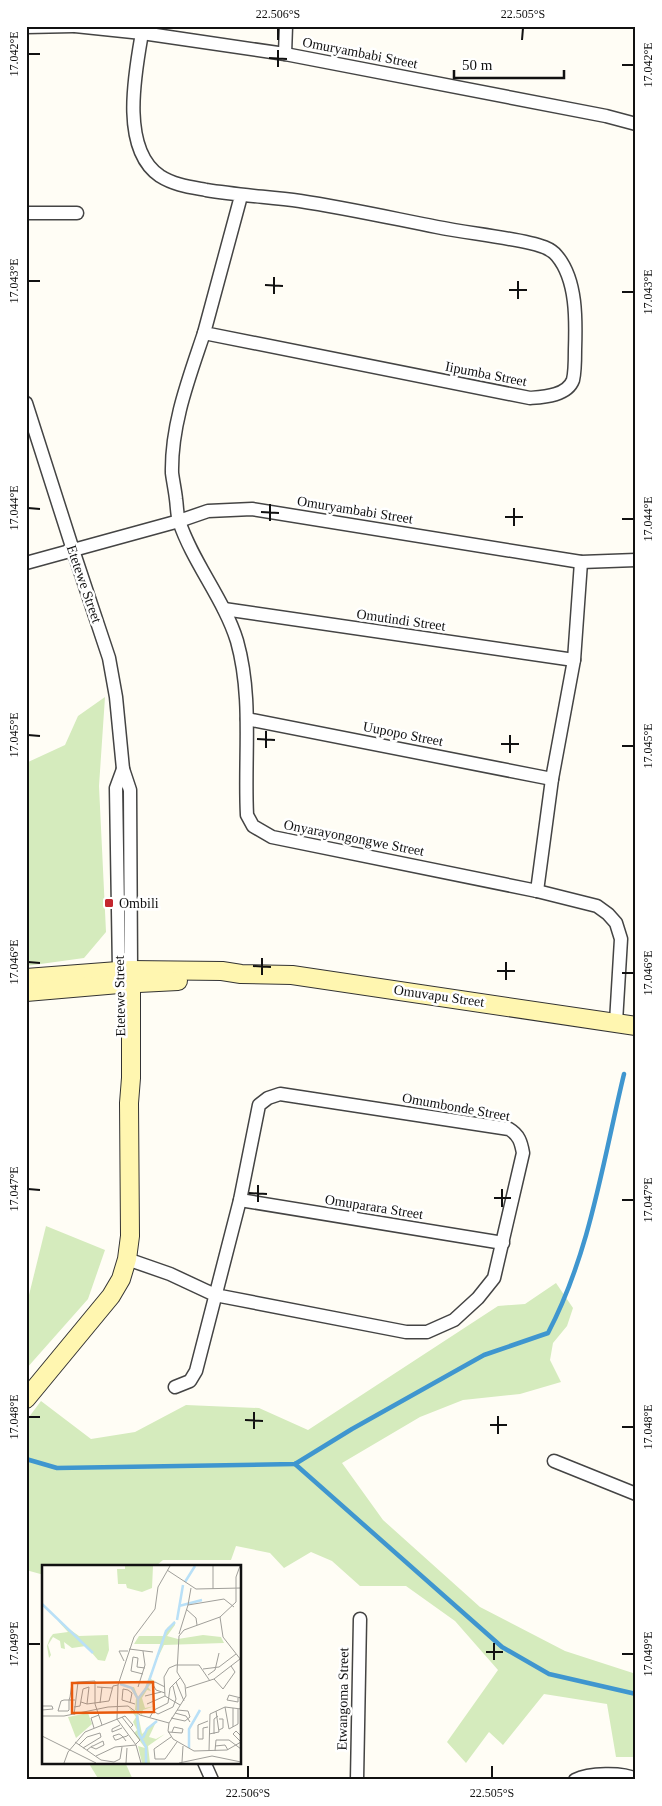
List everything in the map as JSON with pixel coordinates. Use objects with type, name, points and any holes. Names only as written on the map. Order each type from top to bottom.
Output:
[{"type":"street","name":"Omuryambabi Street","points":[[26,27],[74,26],[142,33],[285,54],[596,114],[636,124]]},
{"type":"street","points":[[285,54],[286,26]]},
{"type":"street","name":"Iipumba Street","points":[[142,33],[135,75],[134,120],[136,138],[149,164],[159,175],[179,185],[241,196],[300,201],[439,228],[502,237],[546,248],[556,255],[567,273],[572,288],[576,328],[572,381],[558,393],[530,398],[204,333]]},
{"type":"street","points":[[204,333],[241,196]]},
{"type":"street","points":[[26,213],[77,213]]},
{"type":"street","name":"Onyarayongongwe Street","points":[[204,333],[186,388],[175,435],[172,473],[179,521],[200,566],[224,609],[236,640],[243,673],[247,718],[248,815],[253,826],[272,837],[537,890],[596,906],[608,914],[616,923],[621,938],[616,1022]]},
{"type":"street","name":"Etetewe Street","points":[[26,403],[110,658],[116,696],[123,769],[116,788],[125,977],[122,1079],[128,1103],[131,1212],[127,1259],[121,1279],[111,1296],[26,1399]]},
{"type":"street","name":"Omuryambabi Street","points":[[26,563],[208,512],[252,509],[581,562],[636,560]]},
{"type":"street","points":[[537,890],[552,779],[574,660],[581,562]]},
{"type":"street","name":"Omutindi Street","points":[[224,609],[574,660]]},
{"type":"street","name":"Uupopo Street","points":[[247,718],[552,779]]},
{"type":"street","name":"Omuvapu Street","points":[[26,978],[125,977],[222,979],[241,974],[292,975],[636,1026]]},
{"type":"street","name":"Omuvapu Street","points":[[26,992],[125,977]]},
{"type":"street","name":"Omumbonde Street","points":[[127,1259],[170,1274],[215,1295],[406,1332],[427,1332],[454,1320],[478,1298],[494,1278],[523,1153],[517,1134],[509,1129],[280,1094],[268,1098],[258,1105],[240,1200],[215,1295]]},
{"type":"street","name":"Omuparara Street","points":[[240,1200],[503,1242]]},
{"type":"street","points":[[175,1387],[190,1381],[196,1371],[215,1295]]},
{"type":"street","points":[[554,1461],[636,1494]]},
{"type":"street","name":"Etwangoma Street","points":[[356,1780],[360,1619]]},
{"type":"street","points":[[205,1764],[212,1780]]},
{"type":"street","points":[[575,1780],[581,1777],[600,1775],[624,1775],[636,1779]]},
{"type":"green space","points":[[105,697],[99,786],[106,932],[84,958],[26,966],[26,763],[65,745],[78,716]]},
{"type":"green space","points":[[46,1226],[105,1250],[88,1299],[26,1369],[26,1299],[29,1295]]},
{"type":"green space","points":[[556,1283],[573,1308],[567,1326],[553,1343],[550,1360],[561,1382],[520,1394],[463,1400],[420,1417],[342,1463],[383,1520],[480,1607],[565,1651],[636,1674],[636,1757],[616,1757],[607,1704],[544,1694],[503,1745],[489,1732],[466,1763],[447,1742],[498,1670],[455,1621],[406,1586],[360,1586],[332,1561],[311,1552],[284,1568],[270,1553],[236,1546],[231,1560],[163,1560],[157,1565],[42,1565],[42,1574],[26,1570],[26,1421],[41,1401],[91,1439],[135,1432],[186,1405],[259,1408],[308,1430],[498,1306],[525,1304]]},
{"type":"green space","points":[[89,1764],[126,1764],[133,1780],[99,1780]]},
{"type":"waterway","points":[[26,1459],[57,1468],[295,1464],[352,1429],[484,1355],[548,1333],[575,1271],[585,1239],[624,1074]]},
{"type":"waterway","points":[[295,1464],[502,1647],[549,1674],[636,1694]]},
{"type":"place","name":"Ombili","points":[[109,903]]}]
